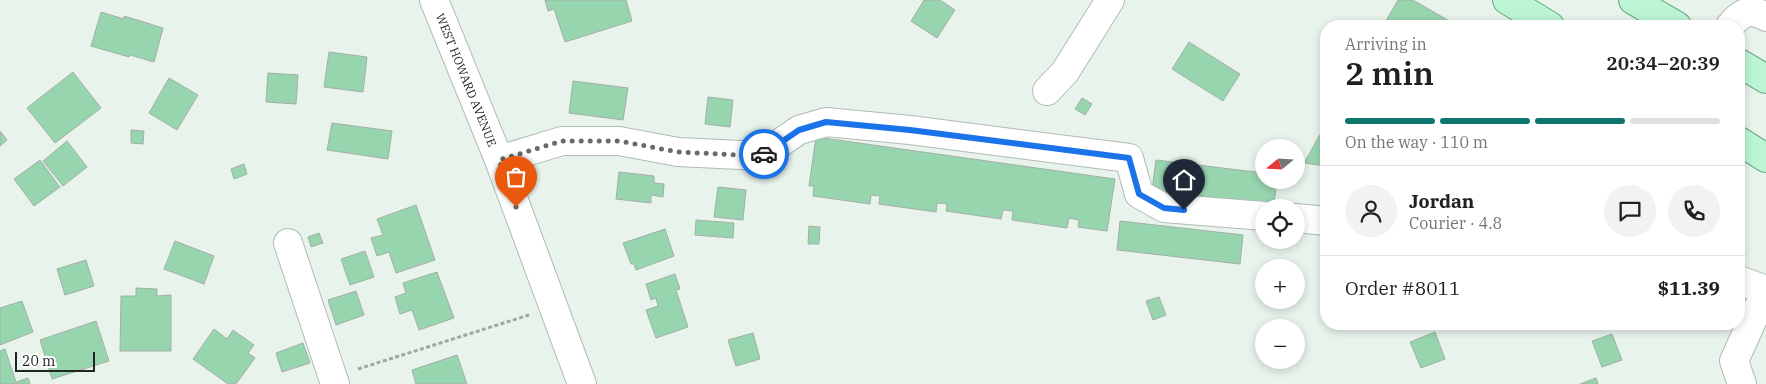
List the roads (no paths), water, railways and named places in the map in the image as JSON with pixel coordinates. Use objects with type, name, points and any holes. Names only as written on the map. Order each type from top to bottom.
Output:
[{"type":"main road","points":[[1507,0],[1540,20]]},
{"type":"main road","points":[[1633,0],[1667,20]]},
{"type":"main road","points":[[1745,67],[1766,79]]},
{"type":"main road","points":[[1745,145],[1766,158]]},
{"type":"street","name":"WEST HOWARD AVENUE","points":[[434,0],[499,160],[582,384]]},
{"type":"street","name":"WEST HOWARD AVENUE","points":[[454,0],[499,160]]},
{"type":"street","points":[[1046,91],[1065,72],[1110,0]]},
{"type":"street","points":[[1735,20],[1744,13],[1752,12],[1766,17]]},
{"type":"street","points":[[499,160],[562,141],[619,141],[678,152],[761,156],[799,130],[826,122],[920,131],[1129,158],[1139,194],[1164,208],[1255,215]]},
{"type":"street","points":[[1305,219],[1320,220]]},
{"type":"street","points":[[288,243],[334,381]]},
{"type":"street","points":[[1742,384],[1734,361],[1766,290],[1745,282]]}]
